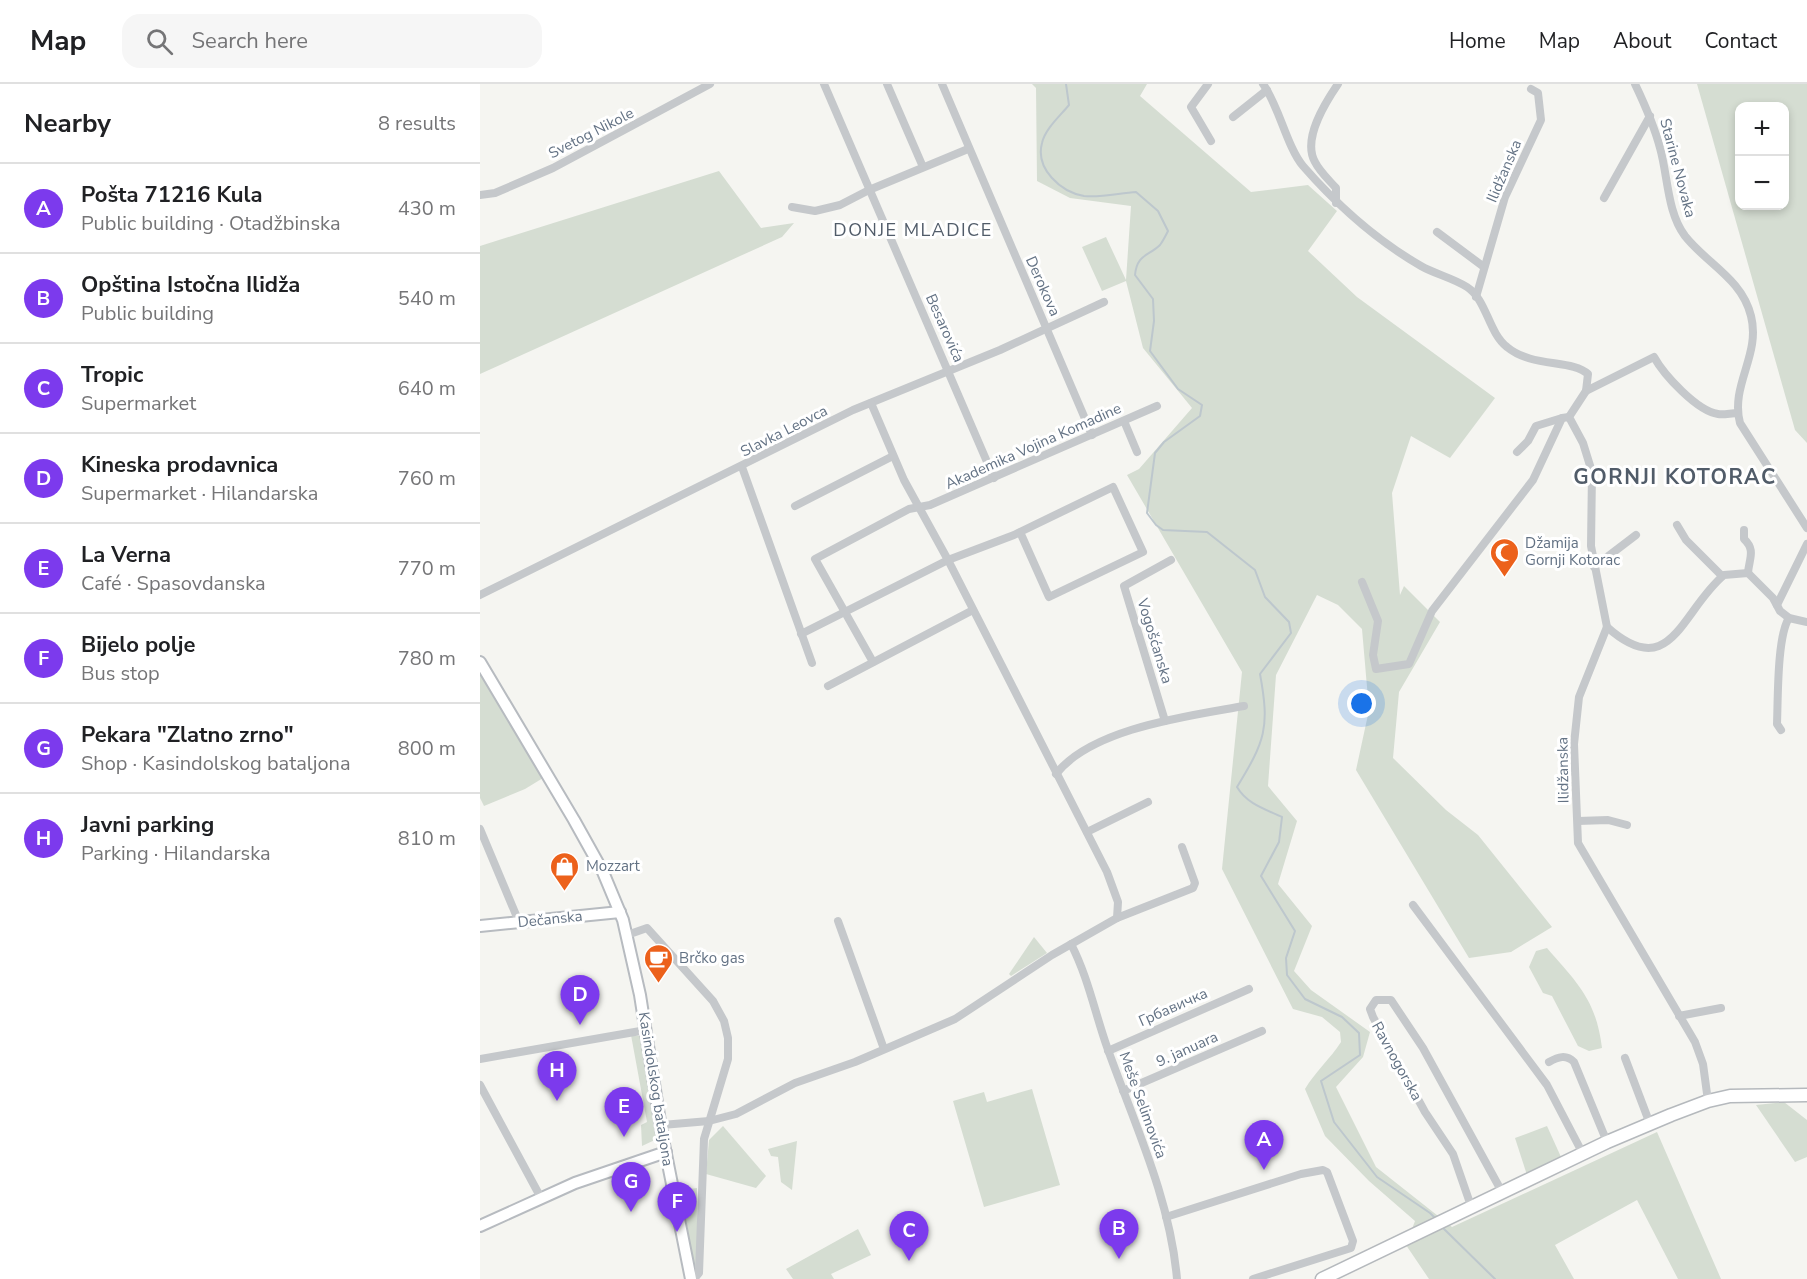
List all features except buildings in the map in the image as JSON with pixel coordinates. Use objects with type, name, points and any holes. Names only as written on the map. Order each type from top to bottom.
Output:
[{"type":"main road","points":[[1322,1279],[1583,1154],[1708,1101],[1758,1094],[1807,1095]]},
{"type":"street","name":"Svetog Nikole","points":[[480,195],[495,193],[553,168],[711,84]]},
{"type":"street","name":"Besarovića","points":[[824,84],[994,478]]},
{"type":"street","points":[[887,84],[923,167]]},
{"type":"street","name":"Derokova","points":[[942,84],[1092,435]]},
{"type":"street","points":[[1208,84],[1191,107],[1211,141]]},
{"type":"street","points":[[1336,203],[1336,188],[1316,164],[1312,151],[1321,114],[1338,84]]},
{"type":"street","name":"Starine Novaka","points":[[1635,84],[1650,116],[1661,150],[1675,215],[1684,234],[1700,253],[1727,275],[1746,299],[1754,331],[1752,350],[1739,386],[1738,413],[1755,450],[1798,511],[1807,528]]},
{"type":"street","points":[[1233,117],[1265,87],[1302,165],[1336,203],[1382,241],[1422,267],[1468,287],[1476,297],[1495,334],[1508,348],[1532,361],[1586,372],[1586,391]]},
{"type":"street","name":"Ilidžanska","points":[[1476,297],[1505,197],[1541,120],[1538,93],[1531,89]]},
{"type":"street","points":[[1604,198],[1650,116]]},
{"type":"street","points":[[792,207],[815,211],[840,206],[869,190],[968,149]]},
{"type":"street","points":[[1437,232],[1484,267]]},
{"type":"street","name":"Slavka Leovca","points":[[480,595],[871,403],[1047,329],[1104,302]]},
{"type":"street","points":[[1362,582],[1378,621],[1373,655],[1376,669],[1409,663],[1432,611],[1533,480],[1566,418],[1586,391],[1654,357],[1671,383],[1690,398],[1716,414],[1738,413]]},
{"type":"street","points":[[871,403],[893,456],[1087,832],[1116,894],[1117,918]]},
{"type":"street","name":"Akademika Vojina Komadine","points":[[873,662],[815,559],[909,509],[920,508],[994,478],[1157,406]]},
{"type":"street","points":[[1517,452],[1528,441],[1536,426],[1566,418]]},
{"type":"street","points":[[1566,418],[1583,443],[1592,472],[1591,546],[1594,567],[1607,627],[1621,639],[1639,649],[1661,646],[1671,639],[1722,576],[1748,573]]},
{"type":"street","points":[[1124,421],[1137,452]]},
{"type":"street","points":[[795,506],[893,456]]},
{"type":"street","points":[[742,467],[812,663]]},
{"type":"street","points":[[801,634],[845,614],[948,560],[1020,532],[1113,487],[1143,552],[1049,597],[1020,532]]},
{"type":"street","points":[[1677,525],[1686,540],[1722,576]]},
{"type":"street","points":[[1744,530],[1744,539],[1752,551],[1748,573]]},
{"type":"street","points":[[1594,567],[1636,535]]},
{"type":"street","points":[[1777,605],[1807,544]]},
{"type":"street","name":"Vogošćanska","points":[[1165,721],[1124,586],[1171,560]]},
{"type":"street","points":[[1748,573],[1777,605],[1780,612],[1789,618],[1807,622]]},
{"type":"street","points":[[828,686],[973,610]]},
{"type":"street","points":[[1781,730],[1777,724],[1781,643],[1789,618]]},
{"type":"street","name":"Ilidžanska","points":[[1607,627],[1579,697],[1574,744],[1578,843],[1582,854],[1679,1016],[1703,1064],[1708,1101]]},
{"type":"street","name":"Kasindolskog bataljona","points":[[480,662],[574,820],[603,872],[620,912],[627,934],[646,1030],[666,1152],[692,1279],[699,1273],[704,1139],[729,1054],[727,1027],[709,995],[647,928],[627,934]]},
{"type":"street","points":[[1056,774],[1067,763],[1096,746],[1143,727],[1244,706]]},
{"type":"street","points":[[1087,832],[1148,802]]},
{"type":"street","points":[[1578,821],[1608,820],[1627,825]]},
{"type":"street","points":[[480,829],[519,922]]},
{"type":"street","points":[[662,1125],[709,1121],[736,1114],[795,1083],[884,1049],[968,1011],[1071,944],[1117,918],[1193,888],[1194,883],[1182,848]]},
{"type":"street","points":[[1413,905],[1547,1085],[1583,1154]]},
{"type":"street","name":"Dečanska","points":[[480,926],[620,912]]},
{"type":"street","points":[[838,921],[884,1049]]},
{"type":"street","name":"Meše Selimovića","points":[[1071,944],[1083,969],[1108,1051],[1157,1183],[1177,1279]]},
{"type":"street","name":"Грбавичка","points":[[1108,1051],[1249,988]]},
{"type":"street","name":"Ravnogorska","points":[[1471,1206],[1453,1155],[1425,1112],[1373,1017],[1370,1010],[1376,1000],[1391,1000],[1423,1048],[1502,1192]]},
{"type":"street","points":[[1679,1016],[1721,1008]]},
{"type":"street","points":[[480,1059],[646,1030]]},
{"type":"street","name":"9. januara","points":[[1123,1092],[1262,1031]]},
{"type":"street","points":[[1549,1062],[1559,1056],[1570,1058],[1574,1062],[1607,1143]]},
{"type":"street","points":[[1625,1058],[1650,1124]]},
{"type":"street","points":[[480,1084],[541,1198]]},
{"type":"street","points":[[480,1226],[586,1179],[666,1152]]},
{"type":"street","points":[[1166,1218],[1323,1170],[1327,1172],[1353,1242],[1351,1248],[1253,1279]]},
{"type":"shaded area","points":[[1032,84],[1147,84],[1140,96],[1251,192],[1308,185],[1337,211],[1308,251],[1357,297],[1495,398],[1450,458],[1411,436],[1392,493],[1400,595],[1404,586],[1440,622],[1399,692],[1393,758],[1446,810],[1478,835],[1552,927],[1511,952],[1469,958],[1356,770],[1369,710],[1362,629],[1338,605],[1317,595],[1276,675],[1268,786],[1297,821],[1278,884],[1312,926],[1294,971],[1311,990],[1370,1032],[1363,1057],[1336,1087],[1376,1167],[1452,1227],[1657,1132],[1721,1279],[1678,1279],[1637,1200],[1555,1245],[1574,1279],[1429,1279],[1406,1245],[1415,1221],[1369,1181],[1325,1136],[1305,1089],[1341,1042],[1340,1032],[1322,1017],[1293,1009],[1222,869],[1242,672],[1127,475],[1139,469],[1192,408],[1143,348],[1126,281],[1102,291],[1082,247],[1106,237],[1126,280],[1131,206],[1070,198],[1037,181],[1036,88]]},
{"type":"shaded area","points":[[1697,84],[1807,84],[1807,443],[1795,430]]},
{"type":"shaded area","points":[[719,171],[761,228],[794,223],[782,237],[480,374],[480,246]]},
{"type":"shaded area","points":[[480,671],[543,778],[525,789],[484,806],[480,798]]},
{"type":"shaded area","points":[[1034,937],[1047,953],[1011,976],[1009,974]]},
{"type":"shaded area","points":[[1547,948],[1584,993],[1595,1017],[1602,1048],[1589,1051],[1578,1046],[1552,996],[1543,993],[1529,967],[1536,951]]},
{"type":"shaded area","points":[[631,1035],[640,1036],[645,1044],[659,1138],[642,1146],[641,1125],[647,1122]]},
{"type":"shaded area","points":[[1032,1089],[1060,1185],[984,1207],[953,1101],[984,1092],[987,1102]]},
{"type":"shaded area","points":[[1784,1102],[1807,1120],[1807,1157],[1795,1162],[1756,1105]]},
{"type":"shaded area","points":[[723,1126],[766,1176],[756,1188],[706,1174],[709,1140]]},
{"type":"shaded area","points":[[1547,1126],[1561,1157],[1527,1175],[1515,1138]]},
{"type":"shaded area","points":[[797,1141],[792,1190],[781,1182],[778,1157],[771,1156],[768,1149]]},
{"type":"shaded area","points":[[697,1188],[697,1266],[694,1267],[681,1190]]},
{"type":"shaded area","points":[[858,1229],[871,1255],[831,1274],[834,1279],[793,1279],[786,1269]]},
{"type":"waterway","points":[[1066,84],[1069,105],[1049,128],[1044,138],[1042,162],[1052,178],[1075,194],[1097,196],[1136,192],[1158,211],[1168,231],[1160,245],[1141,259],[1135,275],[1153,299],[1154,321],[1150,351],[1178,389],[1202,405],[1200,416],[1164,442],[1155,453],[1147,513],[1163,530],[1207,532],[1255,570],[1265,597],[1289,622],[1291,633],[1260,674],[1265,708],[1263,733],[1254,758],[1237,787],[1251,802],[1282,817],[1279,842],[1261,876],[1295,931],[1286,958],[1287,975],[1305,999],[1342,1017],[1359,1033],[1360,1055],[1321,1081],[1334,1122],[1377,1177],[1437,1220]]},
{"type":"waterway","points":[[1442,1227],[1495,1279]]},
{"type":"place","name":"Džamija Gornji Kotorac","points":[[1504,578]]},
{"type":"place","name":"Mozzart","points":[[565,892]]},
{"type":"place","name":"Brčko gas","points":[[658,984]]},
{"type":"place","name":"Kineska prodavnica","points":[[580,1025]]},
{"type":"place","name":"Javni parking","points":[[557,1101]]},
{"type":"place","name":"La Verna","points":[[624,1137]]},
{"type":"place","name":"Pošta 71216 Kula","points":[[1264,1170]]},
{"type":"place","name":"Pekara \"Zlatno zrno\"","points":[[631,1212]]},
{"type":"place","name":"Bijelo polje","points":[[677,1232]]},
{"type":"place","name":"Opština Istočna Ilidža","points":[[1119,1259]]},
{"type":"place","name":"Tropic","points":[[909,1261]]},
{"type":"district","name":"DONJE MLADICE","points":[[913,230]]},
{"type":"district","name":"GORNJI KOTORAC","points":[[1675,477]]}]
